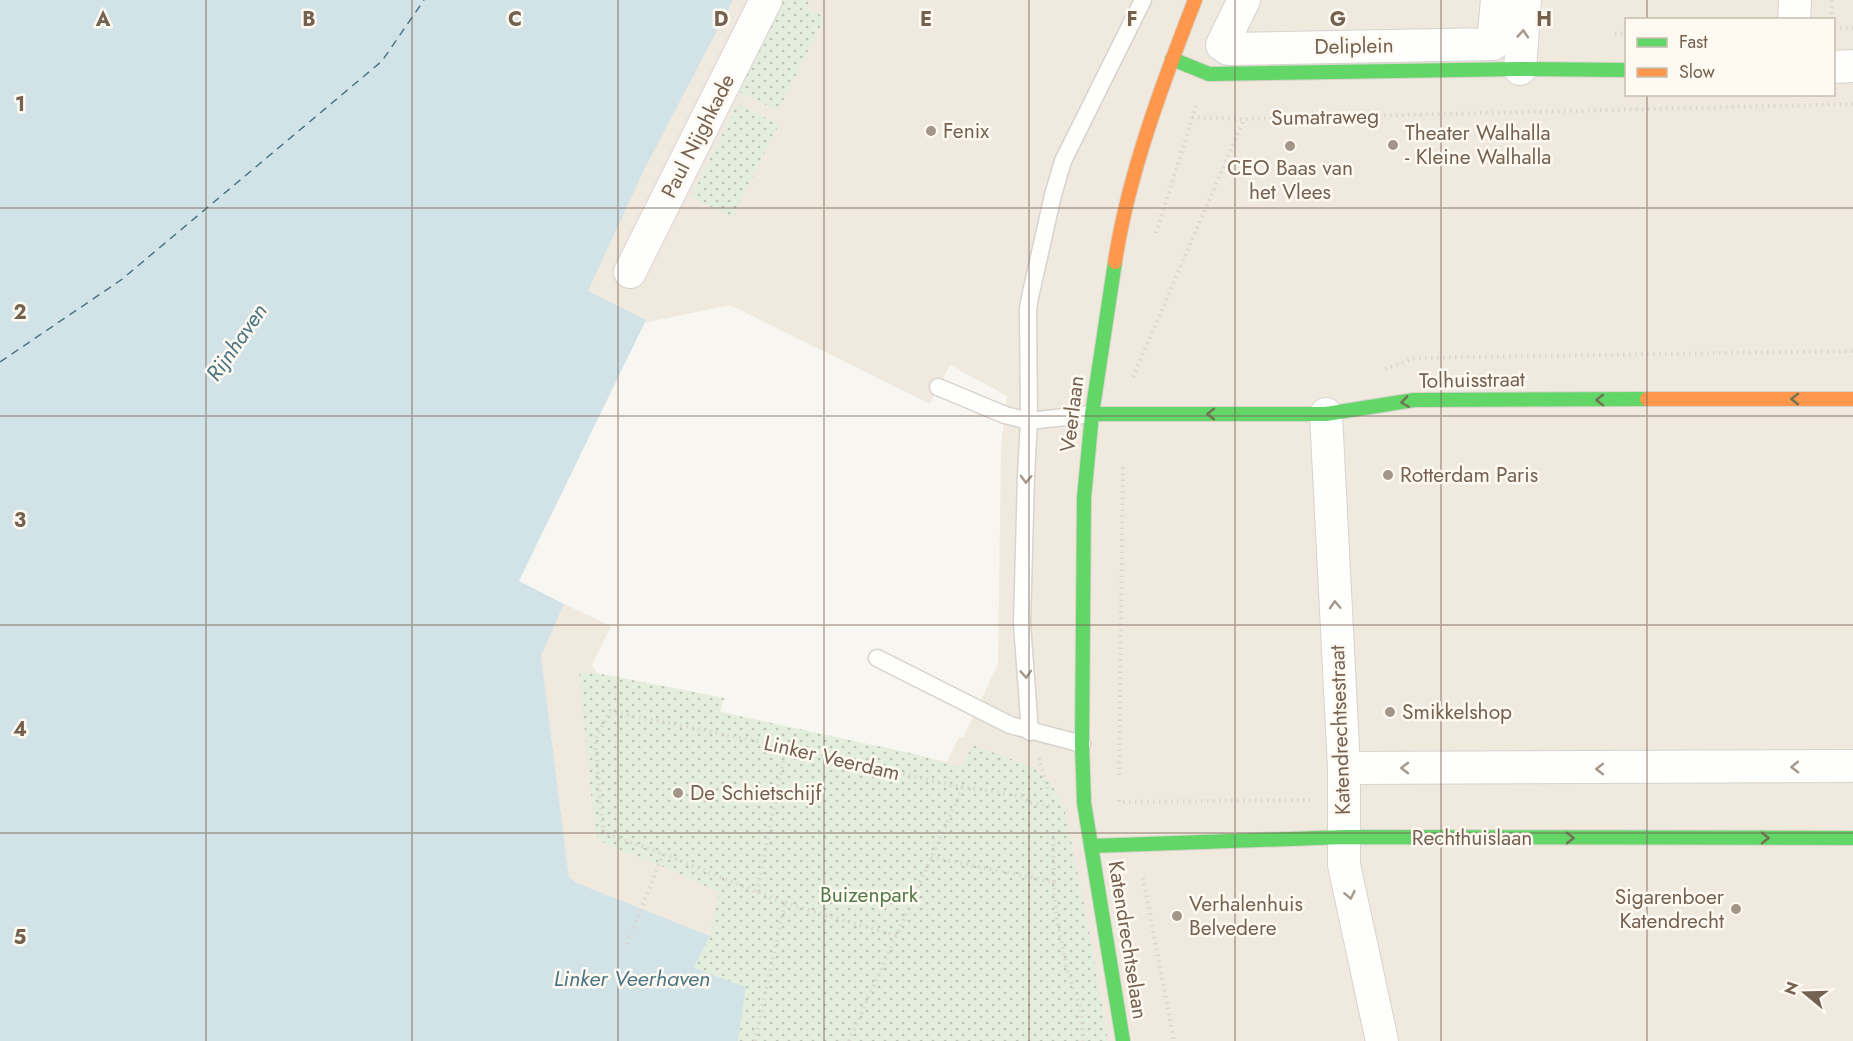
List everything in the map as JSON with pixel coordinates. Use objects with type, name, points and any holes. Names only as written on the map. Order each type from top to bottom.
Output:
[{"type":"street","name":"Paul Nijghkade","points":[[630,272],[766,0]]},
{"type":"street","name":"Veerlaan","points":[[1091,846],[1084,803],[1082,744],[1084,498],[1092,414],[1119,234],[1131,186],[1172,59],[1195,0]]},
{"type":"street","name":"Deliplein","points":[[1244,0],[1221,45],[1228,49],[1493,44],[1497,0]]},
{"type":"street","points":[[1520,69],[1525,0]]},
{"type":"street","points":[[1794,18],[1795,0]]},
{"type":"street","points":[[1172,59],[1209,74],[1520,69],[1625,70]]},
{"type":"street","points":[[1835,67],[1853,66]]},
{"type":"street","name":"Tolhuisstraat","points":[[1092,414],[1326,414],[1414,400],[1853,399]]},
{"type":"street","name":"Katendrechtsestraat","points":[[1326,414],[1344,768],[1344,865],[1382,1041]]},
{"type":"street","points":[[1344,768],[1853,766]]},
{"type":"street","name":"Rechthuislaan","points":[[1091,846],[1344,837],[1853,838]]},
{"type":"street","name":"Katendrechtselaan","points":[[1091,846],[1123,1041]]},
{"type":"lane","points":[[1030,732],[1022,624],[1029,421],[1028,309],[1053,195],[1064,161],[1143,0]]},
{"type":"lane","points":[[938,387],[1005,415],[1029,421],[1092,414]]},
{"type":"lane","points":[[877,658],[1010,725],[1082,744]]},
{"type":"path","points":[[1831,18],[1832,0]]},
{"type":"path","points":[[1835,28],[1853,28]]},
{"type":"path","points":[[1155,238],[1201,94]]},
{"type":"path","name":"Sumatraweg","points":[[1192,117],[1244,119],[1853,104]]},
{"type":"path","points":[[1132,364],[1129,387],[1244,119]]},
{"type":"path","points":[[1119,778],[1124,454]]},
{"type":"path","name":"Linker Veerdam","points":[[663,854],[603,833],[595,740],[610,711],[786,747],[963,787],[1021,796],[1030,803],[1052,807],[1030,732]]},
{"type":"path","points":[[757,892],[786,747]]},
{"type":"path","points":[[849,1041],[963,787]]},
{"type":"path","points":[[1119,790],[1119,802],[1311,800]]},
{"type":"path","points":[[1052,828],[1056,915],[1068,973],[1081,1010],[1083,1041]]},
{"type":"path","points":[[627,944],[663,854],[785,903],[897,936]]},
{"type":"path","points":[[931,857],[1054,882]]},
{"type":"path","name":"Katendrechtselaan","points":[[1142,874],[1174,1041]]},
{"type":"path","points":[[755,1041],[785,903]]},
{"type":"shaded area","points":[[715,0],[1853,0],[1853,1041],[738,1041],[746,988],[710,936],[577,883],[569,877],[541,656],[564,604],[611,626],[592,665],[597,673],[724,698],[720,712],[947,762],[959,737],[963,738],[998,664],[1001,447],[1007,396],[950,365],[930,404],[730,305],[639,324],[573,295]]},
{"type":"green space","points":[[780,0],[810,0],[806,8],[825,17],[778,111],[736,90]]},
{"type":"green space","points":[[737,104],[779,124],[732,217],[691,197]]},
{"type":"green space","name":"Buizenpark","points":[[579,673],[596,673],[724,698],[720,712],[910,753],[961,767],[973,745],[1032,767],[1050,782],[1064,807],[1086,914],[1108,1041],[738,1041],[746,988],[694,968],[710,936],[719,892],[614,848],[600,841],[595,832]]},
{"type":"water","points":[[0,0],[733,0],[644,170],[588,291],[646,320],[519,581],[564,604],[541,656],[569,877],[577,883],[710,936],[694,968],[746,987],[738,1041],[0,1041]]},
{"type":"ferry route","points":[[0,362],[121,280],[382,61],[424,0]]},
{"type":"traffic: fast","points":[[1172,59],[1209,74],[1520,69],[1625,70]]},
{"type":"traffic: fast","points":[[1115,262],[1092,414],[1084,498],[1082,744],[1084,803],[1123,1041]]},
{"type":"traffic: fast","points":[[1092,414],[1326,414],[1414,400],[1647,399]]},
{"type":"traffic: fast","points":[[1091,846],[1344,837],[1853,838]]},
{"type":"traffic: slow","points":[[1115,262],[1128,196],[1148,129],[1195,0]]},
{"type":"traffic: slow","points":[[1647,399],[1853,399]]},
{"type":"place","name":"Fenix","points":[[931,131]]},
{"type":"place","name":"Theater Walhalla - Kleine Walhalla","points":[[1393,145]]},
{"type":"place","name":"CEO Baas van het Vlees","points":[[1290,146]]},
{"type":"place","name":"Rotterdam Paris","points":[[1388,475]]},
{"type":"place","name":"Smikkelshop","points":[[1390,712]]},
{"type":"place","name":"De Schietschijf","points":[[678,793]]},
{"type":"place","name":"Sigarenboer Katendrecht","points":[[1736,909]]},
{"type":"place","name":"Verhalenhuis Belvedere","points":[[1177,916]]},
{"type":"water label","name":"Rijnhaven","points":[[236,342]]},
{"type":"water label","name":"Linker Veerhaven","points":[[632,978]]}]
